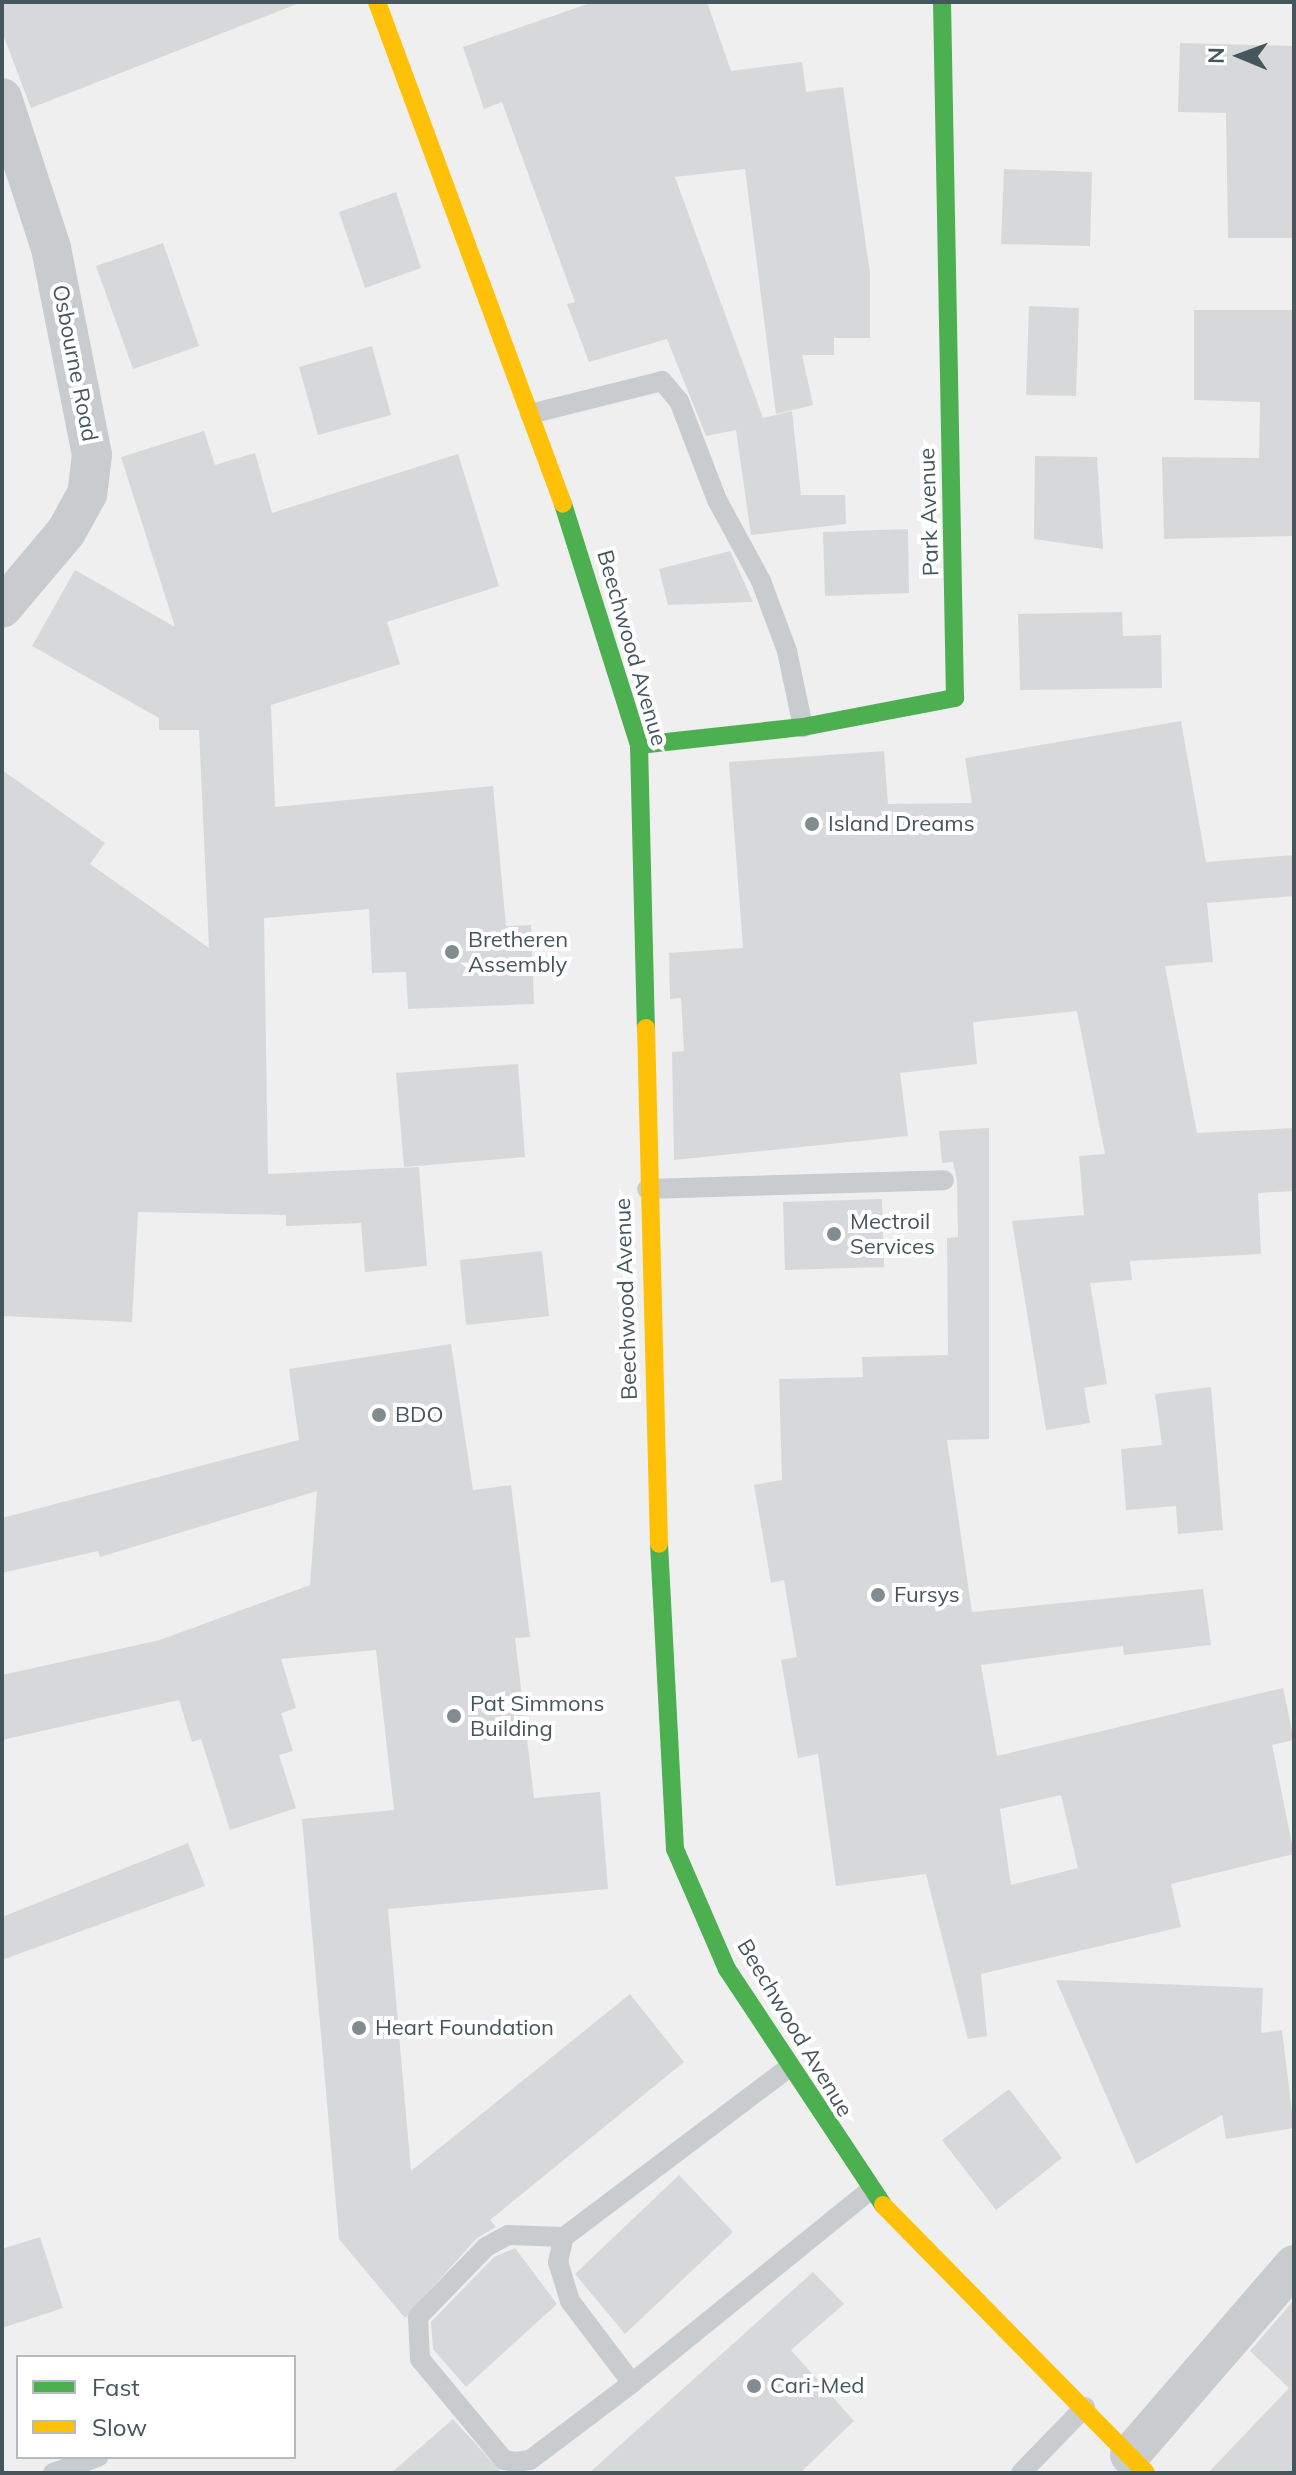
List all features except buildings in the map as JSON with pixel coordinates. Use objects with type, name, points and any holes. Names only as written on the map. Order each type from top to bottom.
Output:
[{"type":"street","name":"Beechwood Avenue","points":[[377,2],[591,581],[639,745],[647,1189],[675,1849],[727,1969],[786,2070],[869,2191],[1138,2464]]},
{"type":"street","name":"Park Avenue","points":[[639,745],[803,727],[947,705],[959,684],[942,2]]},
{"type":"street","name":"Osbourne Road","points":[[2,98],[51,248],[92,455],[87,494],[66,532],[2,608]]},
{"type":"street","points":[[1138,2464],[1294,2265]]},
{"type":"lane","points":[[530,414],[662,381],[679,401],[717,500],[761,581],[787,651],[803,727]]},
{"type":"lane","points":[[647,1189],[944,1180]]},
{"type":"lane","points":[[786,2070],[564,2237],[508,2235],[486,2247],[418,2317],[420,2359],[504,2460],[530,2460],[632,2383],[869,2191]]},
{"type":"lane","points":[[564,2237],[558,2262],[570,2301],[632,2383]]},
{"type":"lane","points":[[1021,2473],[1085,2407]]},
{"type":"lane","points":[[53,2473],[92,2459]]},
{"type":"traffic: fast","points":[[639,745],[803,727],[955,698],[942,2]]},
{"type":"traffic: fast","points":[[563,504],[639,745],[646,1028]]},
{"type":"traffic: fast","points":[[659,1544],[675,1849],[727,1969],[883,2205]]},
{"type":"traffic: slow","points":[[377,2],[563,504]]},
{"type":"traffic: slow","points":[[646,1028],[659,1544]]},
{"type":"traffic: slow","points":[[883,2205],[1146,2473]]},
{"type":"place","name":"Island Dreams","points":[[812,824]]},
{"type":"place","name":"Bretheren Assembly","points":[[452,952]]},
{"type":"place","name":"Mectroil Services","points":[[834,1234]]},
{"type":"place","name":"BDO","points":[[379,1415]]},
{"type":"place","name":"Fursys","points":[[878,1595]]},
{"type":"place","name":"Pat Simmons Building","points":[[454,1716]]},
{"type":"place","name":"Heart Foundation","points":[[359,2028]]},
{"type":"place","name":"Cari-Med","points":[[754,2386]]}]
